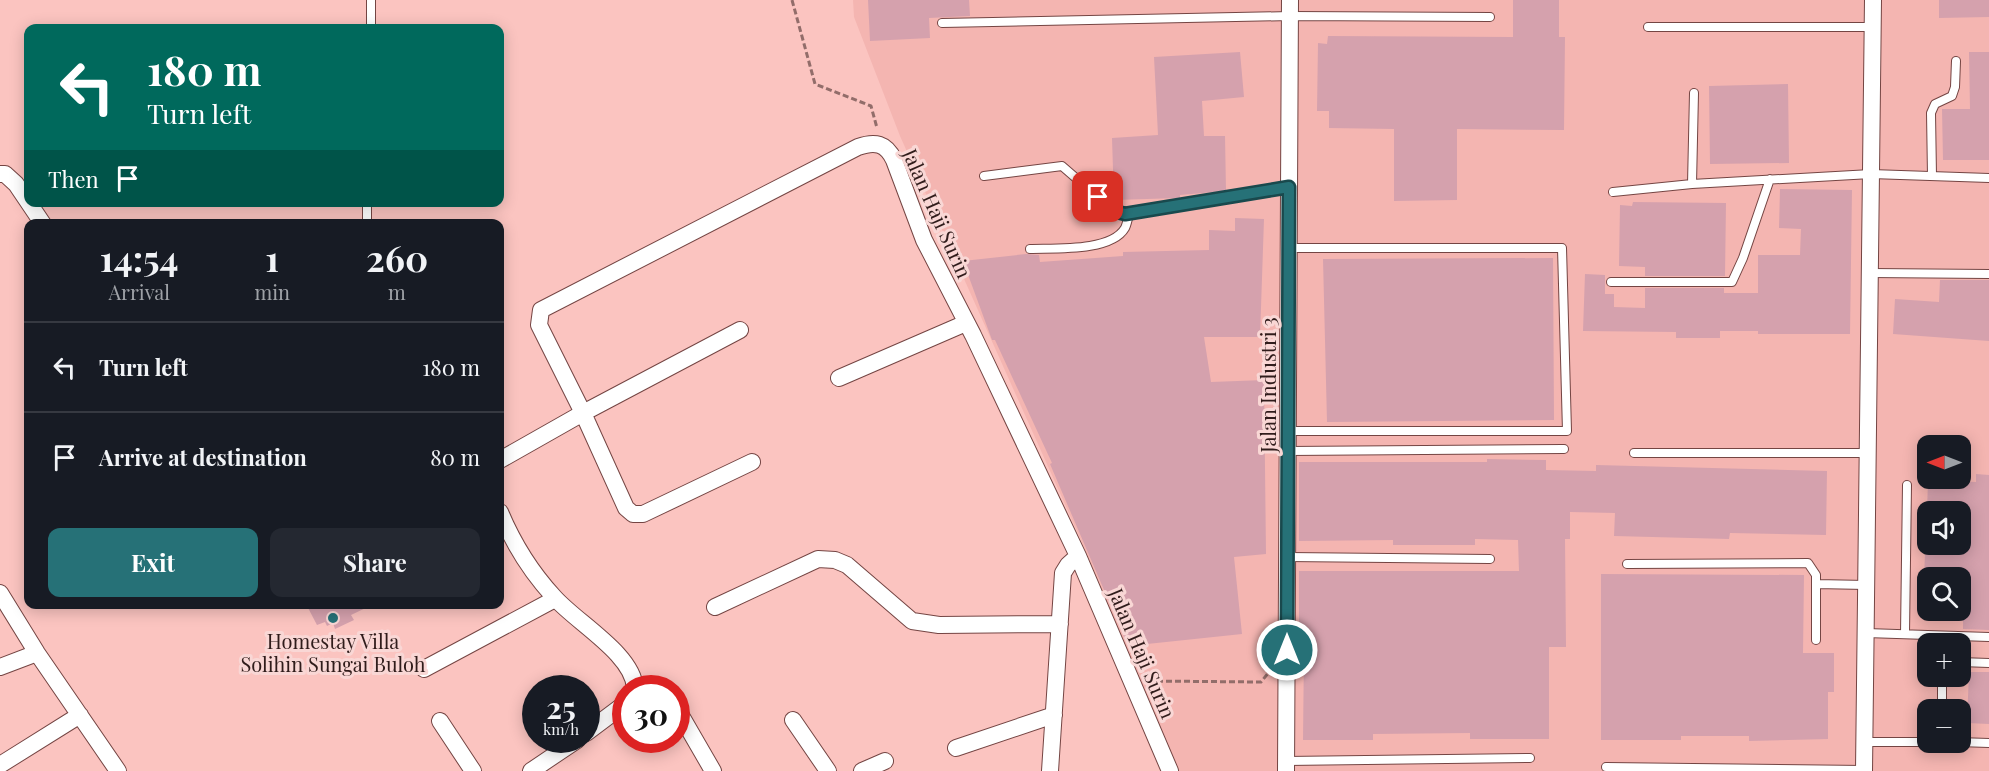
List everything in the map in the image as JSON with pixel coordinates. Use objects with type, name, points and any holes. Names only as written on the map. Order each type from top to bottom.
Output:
[{"type":"street","points":[[1864,770],[1873,0]]},
{"type":"street","name":"Jalan Industri 3","points":[[1286,766],[1290,8]]},
{"type":"street","name":"Jalan Haji Surin","points":[[583,413],[539,325],[541,310],[858,147],[869,143],[881,144],[890,150],[924,240],[1078,556],[1170,771]]},
{"type":"street","points":[[0,174],[5,174],[16,184],[24,196]]},
{"type":"street","points":[[839,378],[966,323]]},
{"type":"street","points":[[504,458],[740,330]]},
{"type":"street","points":[[583,413],[626,508],[633,514],[643,514],[752,462]]},
{"type":"street","points":[[504,525],[522,556],[555,599],[619,656],[634,675]]},
{"type":"street","points":[[1050,771],[1064,573],[1068,565],[1078,556]]},
{"type":"street","points":[[715,607],[818,559],[835,560],[859,574],[912,621],[939,625],[1060,624]]},
{"type":"street","points":[[0,593],[37,653],[118,771]]},
{"type":"street","points":[[424,669],[555,599]]},
{"type":"street","points":[[0,667],[37,653]]},
{"type":"street","points":[[0,765],[80,715]]},
{"type":"street","points":[[956,748],[1054,715]]},
{"type":"street","points":[[793,720],[828,771]]},
{"type":"street","points":[[440,721],[473,771]]},
{"type":"street","points":[[690,731],[713,771]]},
{"type":"street","points":[[531,771],[558,753]]},
{"type":"street","points":[[862,771],[885,761]]},
{"type":"lane","points":[[371,0],[371,24]]},
{"type":"lane","points":[[942,23],[1290,8],[1490,17]]},
{"type":"lane","points":[[1648,27],[1873,27]]},
{"type":"lane","points":[[1932,176],[1931,113],[1935,104],[1952,96],[1955,87],[1956,61]]},
{"type":"lane","points":[[1692,184],[1694,93]]},
{"type":"lane","points":[[984,176],[1062,166],[1114,211],[1129,214],[1289,187]]},
{"type":"lane","points":[[1612,192],[1692,184],[1871,174],[1989,178]]},
{"type":"lane","points":[[1611,282],[1732,282],[1743,258],[1770,179]]},
{"type":"lane","points":[[1030,249],[1100,244],[1115,237],[1125,228],[1129,214]]},
{"type":"lane","points":[[1288,431],[1567,431],[1562,248],[1289,248]]},
{"type":"lane","points":[[1870,273],[1989,274]]},
{"type":"lane","points":[[1288,451],[1564,449]]},
{"type":"lane","points":[[1634,453],[1868,453]]},
{"type":"lane","points":[[1905,634],[1907,485]]},
{"type":"lane","points":[[1287,557],[1490,559]]},
{"type":"lane","points":[[1627,564],[1803,562],[1815,570],[1816,640]]},
{"type":"lane","points":[[1815,584],[1866,585]]},
{"type":"lane","points":[[1866,633],[1989,637]]},
{"type":"lane","points":[[1971,662],[1989,663]]},
{"type":"lane","points":[[1865,742],[1917,742]]},
{"type":"lane","points":[[1971,742],[1989,743]]},
{"type":"lane","points":[[1286,766],[1530,758]]},
{"type":"lane","points":[[1606,768],[1864,770]]},
{"type":"path","points":[[792,0],[815,84],[871,106],[881,144]]},
{"type":"path","points":[[1131,680],[1261,682],[1287,650]]},
{"type":"shaded area","points":[[853,0],[1989,0],[1989,771],[1177,771],[1081,540],[900,136],[854,17]]},
{"type":"building","points":[[868,0],[969,0],[970,16],[929,18],[930,38],[870,41]]},
{"type":"building","points":[[1513,0],[1559,0],[1559,37],[1565,37],[1564,130],[1457,129],[1457,200],[1394,201],[1394,129],[1329,128],[1329,111],[1317,111],[1318,43],[1327,44],[1328,36],[1513,37]]},
{"type":"building","points":[[1939,0],[1989,0],[1989,17],[1939,18]]},
{"type":"building","points":[[1240,52],[1244,97],[1202,101],[1204,136],[1225,136],[1226,191],[1180,195],[1180,198],[1114,200],[1112,138],[1158,135],[1154,57]]},
{"type":"building","points":[[1969,52],[1989,52],[1989,160],[1943,160],[1942,109],[1970,109]]},
{"type":"building","points":[[1788,84],[1789,163],[1710,164],[1709,86]]},
{"type":"building","points":[[1780,189],[1852,190],[1850,334],[1758,334],[1758,331],[1720,331],[1720,338],[1676,338],[1676,332],[1583,331],[1585,274],[1605,275],[1605,294],[1614,294],[1614,307],[1645,308],[1645,288],[1724,288],[1724,293],[1758,293],[1758,255],[1800,255],[1801,229],[1779,228]]},
{"type":"building","points":[[1633,202],[1726,203],[1725,276],[1645,276],[1645,267],[1619,266],[1620,205],[1632,206]]},
{"type":"building","points":[[1235,218],[1264,219],[1260,337],[1204,337],[1211,382],[1264,380],[1266,554],[1234,557],[1242,634],[1128,646],[1050,464],[1052,463],[995,340],[992,340],[963,261],[1026,254],[1039,255],[1040,262],[1123,256],[1123,252],[1209,250],[1209,230],[1235,231]]},
{"type":"building","points":[[1553,258],[1554,420],[1327,422],[1323,259]]},
{"type":"building","points":[[1940,280],[1989,280],[1989,341],[1893,334],[1895,299],[1939,302]]},
{"type":"building","points":[[1487,459],[1546,460],[1546,470],[1596,471],[1596,465],[1827,471],[1826,535],[1730,533],[1729,539],[1614,536],[1615,513],[1570,512],[1570,539],[1565,539],[1566,647],[1549,647],[1549,739],[1470,739],[1470,733],[1373,734],[1373,740],[1303,740],[1304,649],[1299,649],[1299,571],[1519,571],[1518,540],[1475,539],[1475,545],[1393,545],[1393,540],[1299,541],[1299,462],[1487,462]]},
{"type":"building","points":[[1976,474],[1989,475],[1989,630],[1963,629],[1963,621],[1971,621],[1971,567],[1924,567],[1925,555],[1971,555],[1971,501],[1927,501],[1928,489],[1971,489],[1971,482],[1976,482]]},
{"type":"building","points":[[1601,574],[1804,575],[1803,653],[1834,653],[1834,692],[1828,692],[1828,739],[1749,741],[1749,736],[1681,736],[1681,740],[1601,740]]},
{"type":"building","name":"Homestay Villa Solihin Sungai Buloh","points":[[309,609],[364,609],[351,615],[354,620],[335,629],[333,623],[327,626],[325,622],[317,625]]},
{"type":"building","points":[[1971,672],[1989,672],[1989,724],[1971,723],[1971,699],[1968,699]]},
{"type":"place","name":"Homestay Villa Solihin Sungai Buloh","points":[[333,618]]},
{"type":"route","points":[[1098,197],[1114,211],[1125,214],[1289,187],[1287,650]]}]
